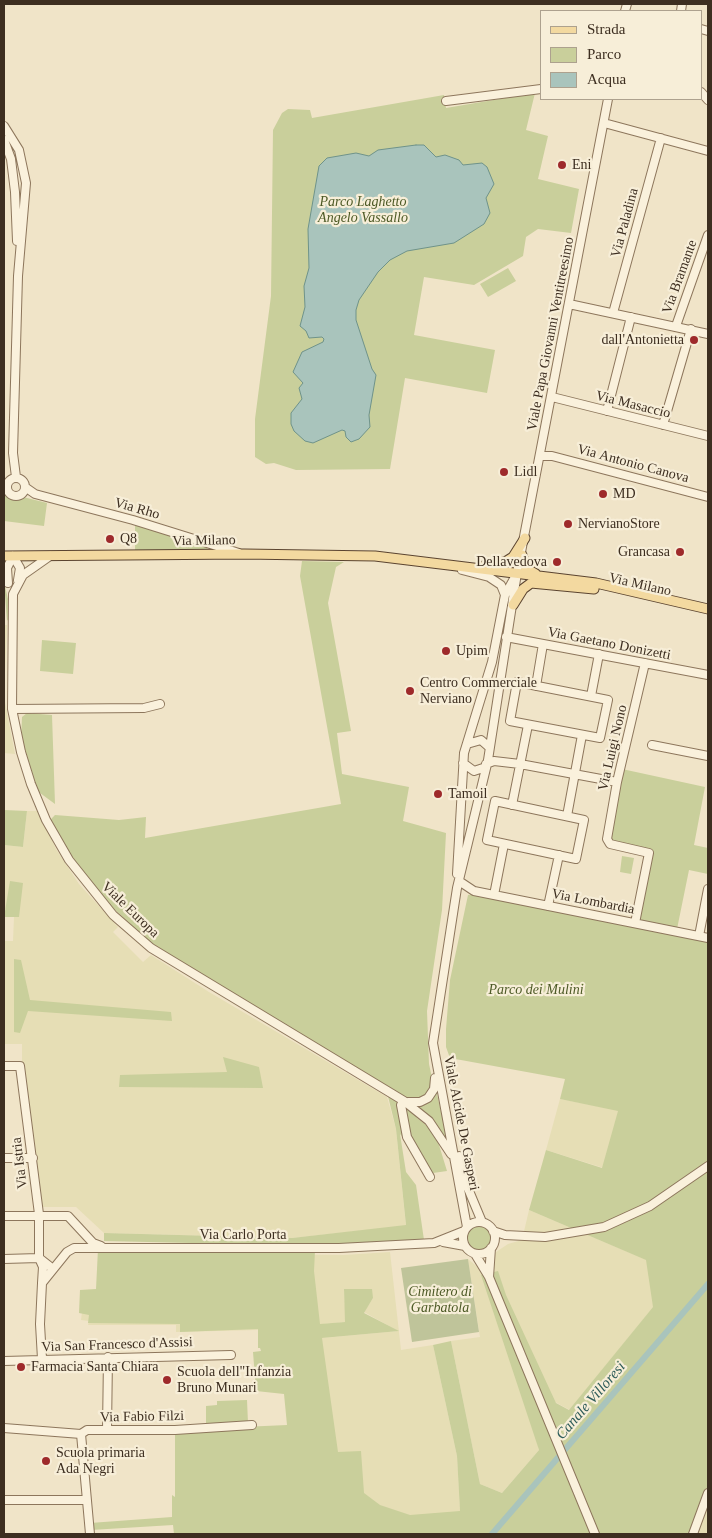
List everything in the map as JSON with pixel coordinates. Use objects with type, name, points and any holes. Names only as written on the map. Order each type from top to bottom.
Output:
[{"type":"main road","points":[[472,567],[505,562],[514,557],[525,538]]},
{"type":"main road","name":"Via Milano","points":[[8,556],[312,554],[404,559],[596,584],[708,609]]},
{"type":"main road","points":[[522,555],[526,568],[541,576]]},
{"type":"main road","name":"Via Milano","points":[[567,580],[595,589],[708,614]]},
{"type":"main road","points":[[513,605],[526,586],[534,582],[595,589]]},
{"type":"street","points":[[446,102],[540,89]]},
{"type":"street","name":"Viale Papa Giovanni Ventitreesimo","points":[[517,573],[522,555],[608,100]]},
{"type":"street","points":[[604,123],[708,151]]},
{"type":"street","points":[[4,126],[19,150],[25,172],[18,276],[13,453],[16,478]]},
{"type":"street","name":"Via Paladina","points":[[613,313],[661,138]]},
{"type":"street","points":[[4,140],[11,159],[15,192],[18,276]]},
{"type":"street","name":"Via Bramante","points":[[676,326],[708,235]]},
{"type":"street","points":[[569,304],[708,334]]},
{"type":"street","points":[[607,411],[631,317]]},
{"type":"street","points":[[663,425],[691,329]]},
{"type":"street","name":"Via Masaccio","points":[[552,397],[708,436]]},
{"type":"street","name":"Via Antonio Canova","points":[[541,453],[708,497]]},
{"type":"street","name":"Via Rho","points":[[25,487],[23,492],[14,495],[5,487],[11,479],[21,479],[25,487],[35,494],[244,554]]},
{"type":"street","points":[[6,580],[8,556]]},
{"type":"street","points":[[8,556],[20,568],[17,583]]},
{"type":"street","name":"Viale Europa","points":[[50,556],[29,569],[17,583],[13,594],[12,709],[26,768],[46,820],[69,860],[113,915],[164,958],[404,1100],[420,1112],[435,1127],[456,1165]]},
{"type":"street","name":"Via Milano","points":[[404,559],[489,577],[500,585],[505,595]]},
{"type":"street","name":"Viale Alcide De Gasperi","points":[[458,890],[462,763],[492,662],[505,595],[517,573]]},
{"type":"street","name":"Viale Alcide De Gasperi","points":[[466,1229],[433,1043],[458,890],[486,766],[517,573]]},
{"type":"street","name":"Viale Europa","points":[[6,580],[13,594]]},
{"type":"street","name":"Via Gaetano Donizetti","points":[[506,637],[708,675]]},
{"type":"street","points":[[536,686],[543,644]]},
{"type":"street","points":[[591,696],[599,654]]},
{"type":"street","name":"Via Luigi Nono","points":[[635,923],[649,853],[610,844],[607,839],[617,782],[645,663]]},
{"type":"street","points":[[517,682],[591,696],[608,700],[600,738],[510,721],[517,682]]},
{"type":"street","points":[[12,709],[144,708],[160,704]]},
{"type":"street","points":[[512,805],[528,724]]},
{"type":"street","points":[[567,816],[582,735]]},
{"type":"street","points":[[467,744],[480,740],[499,761]]},
{"type":"street","points":[[652,745],[708,756]]},
{"type":"street","points":[[462,763],[474,771],[499,761],[617,782]]},
{"type":"street","points":[[495,801],[567,816],[584,820],[576,859],[487,840],[495,801]]},
{"type":"street","points":[[494,895],[504,844]]},
{"type":"street","points":[[548,906],[559,855]]},
{"type":"street","name":"Via Lombardia","points":[[458,890],[474,891]]},
{"type":"street","name":"Via Lombardia","points":[[458,890],[474,891],[708,938]]},
{"type":"street","points":[[698,936],[708,891]]},
{"type":"street","name":"Viale Alcide De Gasperi","points":[[436,1023],[439,1060],[452,1124],[467,1186],[482,1222]]},
{"type":"street","points":[[430,1177],[406,1137],[401,1105],[404,1100],[420,1102],[431,1094],[435,1086],[436,1064]]},
{"type":"street","name":"Via Istria","points":[[4,1066],[20,1066],[38,1214],[39,1258],[43,1267],[42,1283]]},
{"type":"street","points":[[4,1158],[32,1158]]},
{"type":"street","points":[[441,1241],[476,1222],[482,1222],[493,1231],[520,1237],[560,1236],[604,1227],[650,1206],[708,1166]]},
{"type":"street","points":[[4,1216],[38,1214],[68,1216],[93,1242],[102,1247]]},
{"type":"street","points":[[465,1246],[466,1229]]},
{"type":"street","points":[[489,1278],[493,1231]]},
{"type":"street","points":[[475,1254],[484,1253],[492,1247],[520,1237]]},
{"type":"street","points":[[441,1241],[465,1246],[475,1254],[489,1278],[595,1534]]},
{"type":"street","name":"Via Carlo Porta","points":[[42,1283],[70,1249],[102,1247],[339,1248],[441,1241]]},
{"type":"street","points":[[4,1259],[39,1258],[54,1269]]},
{"type":"street","points":[[42,1283],[40,1324],[42,1359]]},
{"type":"street","name":"Via San Francesco d'Assisi","points":[[4,1361],[230,1355]]},
{"type":"street","points":[[107,1430],[108,1357]]},
{"type":"street","name":"Via Fabio Filzi","points":[[4,1428],[81,1434],[87,1430],[175,1430],[252,1426]]},
{"type":"street","points":[[81,1434],[85,1500],[90,1534]]},
{"type":"street","points":[[693,1534],[708,1493]]},
{"type":"street","points":[[4,1500],[85,1500]]},
{"type":"shaded area","points":[[4,625],[7,625],[4,697]]},
{"type":"shaded area","points":[[4,697],[15,754],[4,753]]},
{"type":"shaded area","points":[[27,811],[39,811],[56,849],[79,884],[118,927],[113,932],[143,962],[151,955],[209,992],[387,1097],[396,1129],[406,1226],[292,1238],[104,1233],[76,1207],[42,1207],[22,1064],[22,1044],[4,1044],[4,941],[13,941],[14,917],[19,917],[4,908],[4,845],[23,847]]},
{"type":"shaded area","points":[[651,1082],[671,1189],[546,1150],[560,1099],[618,1110]]},
{"type":"shaded area","points":[[529,1210],[680,1274],[570,1410],[553,1401],[495,1282],[493,1258],[496,1252],[508,1244],[522,1240]]},
{"type":"shaded area","points":[[390,1252],[401,1350],[433,1345],[457,1456],[461,1528],[366,1534],[311,1455],[290,1341],[398,1331],[364,1312],[373,1298],[344,1289],[346,1322],[257,1330],[176,1332],[176,1325],[88,1325],[89,1321],[81,1320],[84,1296],[168,1253],[344,1255]]},
{"type":"shaded area","points":[[468,1259],[481,1270],[522,1384],[539,1450],[502,1493],[480,1484],[451,1341],[480,1337]]},
{"type":"shaded area","points":[[708,1499],[708,1534],[699,1534],[699,1522]]},
{"type":"green space","name":"Parco Laghetto Angelo Vassallo","points":[[535,93],[526,130],[548,136],[538,179],[579,189],[571,233],[538,229],[526,237],[523,256],[474,285],[424,277],[414,335],[495,350],[487,393],[405,378],[390,469],[296,470],[274,463],[266,464],[255,457],[255,419],[271,296],[273,130],[282,113],[288,109],[310,110],[312,118],[444,95],[446,108]]},
{"type":"green space","points":[[508,268],[516,281],[488,297],[480,284]]},
{"type":"green space","points":[[4,493],[13,498],[23,497],[47,503],[44,526],[4,521]]},
{"type":"green space","points":[[135,524],[207,547],[207,550],[135,550]]},
{"type":"green space","points":[[302,561],[344,562],[336,567],[328,603],[351,731],[337,733],[342,774],[409,787],[403,821],[446,833],[442,910],[427,1011],[429,1064],[432,1078],[430,1092],[416,1101],[404,1098],[417,1118],[435,1132],[447,1171],[433,1173],[400,1134],[406,1172],[416,1185],[424,1240],[323,1246],[104,1241],[104,1233],[292,1238],[406,1225],[396,1129],[386,1088],[156,948],[99,895],[69,857],[50,820],[55,815],[119,820],[146,817],[145,838],[341,804],[300,576]]},
{"type":"green space","points":[[4,582],[9,603],[9,618],[7,621]]},
{"type":"green space","points":[[42,640],[76,643],[73,674],[40,671]]},
{"type":"green space","points":[[27,713],[52,715],[55,804],[36,790],[21,740],[22,717]]},
{"type":"green space","points":[[622,769],[705,787],[694,845],[708,848],[708,874],[689,870],[677,929],[636,922],[650,851],[613,842],[610,839]]},
{"type":"green space","points":[[4,810],[27,811],[23,847],[4,845]]},
{"type":"green space","points":[[622,856],[634,858],[631,874],[620,872]]},
{"type":"green space","points":[[10,881],[23,883],[19,917],[4,917]]},
{"type":"green space","name":"Parco dei Mulini","points":[[474,894],[708,941],[708,1490],[691,1534],[174,1534],[173,1525],[91,1530],[90,1523],[172,1517],[172,1495],[175,1497],[175,1430],[287,1425],[284,1394],[256,1391],[253,1352],[261,1351],[258,1348],[258,1329],[180,1332],[180,1324],[88,1323],[89,1315],[79,1313],[80,1290],[96,1289],[98,1249],[315,1251],[314,1271],[320,1324],[345,1322],[344,1289],[372,1289],[373,1298],[364,1313],[399,1331],[322,1338],[338,1452],[361,1451],[364,1493],[380,1505],[410,1515],[460,1511],[457,1456],[433,1345],[451,1341],[480,1484],[502,1493],[539,1450],[481,1275],[498,1271],[506,1295],[556,1403],[569,1410],[653,1307],[646,1260],[529,1210],[546,1150],[602,1168],[618,1111],[560,1099],[565,1079],[450,1058],[446,1047],[446,1029],[450,980],[468,895]]},
{"type":"green space","points":[[14,959],[21,960],[30,1000],[171,1012],[172,1021],[28,1011],[20,1033],[14,1032]]},
{"type":"green space","points":[[223,1057],[259,1067],[263,1088],[119,1087],[120,1075],[227,1072]]},
{"type":"green space","points":[[436,1090],[448,1142],[433,1121],[416,1107],[429,1101]]},
{"type":"green space","points":[[479,1226],[488,1229],[491,1238],[488,1247],[479,1250],[470,1247],[467,1238],[470,1229]]},
{"type":"green space","name":"Cimitero di Garbatola","points":[[468,1259],[479,1332],[412,1342],[401,1268]]},
{"type":"green space","points":[[247,1400],[248,1423],[206,1425],[206,1406],[217,1405],[217,1401]]},
{"type":"water","points":[[424,145],[436,157],[445,155],[459,160],[463,165],[482,163],[487,167],[494,184],[486,198],[490,213],[484,224],[454,243],[407,251],[390,260],[378,272],[359,300],[356,310],[356,320],[372,369],[376,375],[369,415],[370,427],[359,439],[351,442],[346,437],[345,431],[342,430],[313,443],[305,441],[294,431],[291,424],[291,413],[302,399],[299,388],[303,383],[293,372],[302,352],[323,342],[324,339],[322,337],[309,338],[306,331],[300,326],[305,307],[304,286],[309,268],[308,229],[319,166],[327,158],[356,153],[369,156],[378,150]]},
{"type":"waterway","name":"Canale Villoresi","points":[[492,1534],[708,1284]]},
{"type":"place","name":"Eni","points":[[562,165]]},
{"type":"place","name":"dall'Antonietta","points":[[694,340]]},
{"type":"place","name":"Lidl","points":[[504,472]]},
{"type":"place","name":"MD","points":[[603,494]]},
{"type":"place","name":"NervianoStore","points":[[568,524]]},
{"type":"place","name":"Q8","points":[[110,539]]},
{"type":"place","name":"Grancasa","points":[[680,552]]},
{"type":"place","name":"Dellavedova","points":[[557,562]]},
{"type":"place","name":"Upim","points":[[446,651]]},
{"type":"place","name":"Centro Commerciale Nerviano","points":[[410,691]]},
{"type":"place","name":"Tamoil","points":[[438,794]]},
{"type":"place","name":"Farmacia Santa Chiara","points":[[21,1367]]},
{"type":"place","name":"Scuola dell\"Infanzia Bruno Munari","points":[[167,1380]]},
{"type":"place","name":"Scuola primaria Ada Negri","points":[[46,1461]]}]
